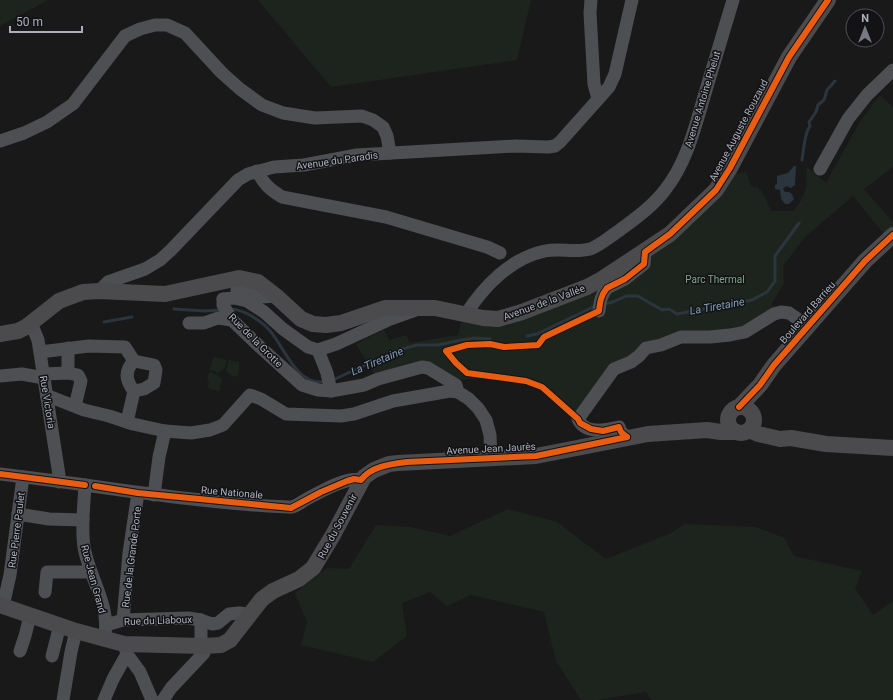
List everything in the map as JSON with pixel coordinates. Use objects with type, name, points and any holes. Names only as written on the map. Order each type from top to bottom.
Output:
[{"type":"main road","name":"Avenue Auguste Rouzaud","points":[[645,252],[670,234],[716,190],[730,168],[789,57],[828,0]]},
{"type":"main road","name":"Boulevard Barrieu","points":[[743,419],[760,385],[774,365],[865,261],[893,234]]},
{"type":"main road","name":"Avenue de la Vallée","points":[[0,334],[18,331],[31,323],[59,301],[83,292],[99,291],[165,294],[239,278],[258,282],[301,318],[313,324],[326,325],[341,323],[385,308],[435,308],[483,318],[498,319],[522,312],[587,287],[645,252]]},
{"type":"main road","name":"Avenue Jean Jaurès","points":[[361,480],[368,473],[389,464],[536,456],[627,437],[707,430],[743,419]]},
{"type":"main road","points":[[743,419],[765,426],[791,438],[826,444],[893,448]]},
{"type":"main road","name":"Rue du Souvenir","points":[[204,646],[221,644],[230,640],[239,630],[255,606],[268,594],[299,579],[313,568],[333,535],[361,480]]},
{"type":"main road","points":[[2,606],[76,630],[105,632],[126,649],[204,646]]},
{"type":"street","points":[[591,0],[590,13],[594,84],[598,99]]},
{"type":"street","points":[[598,99],[609,86],[615,74],[632,0]]},
{"type":"street","name":"Avenue Antoine Phelut","points":[[466,314],[482,292],[513,264],[527,257],[545,251],[556,250],[573,252],[591,249],[630,223],[653,204],[666,189],[678,169],[690,143],[733,0]]},
{"type":"street","points":[[0,140],[24,133],[48,122],[73,104],[125,36],[140,29],[155,25],[167,25],[185,33],[222,73],[240,89],[262,105],[283,113],[315,118],[362,116],[374,120],[383,127],[387,136],[390,153]]},
{"type":"street","points":[[820,169],[848,119],[867,95],[893,70]]},
{"type":"street","name":"Avenue du Paradis","points":[[99,291],[108,282],[145,268],[160,260],[238,180],[248,174],[274,167],[312,164],[357,155],[516,146],[555,146],[598,99]]},
{"type":"street","points":[[257,171],[263,182],[270,190],[282,197],[386,217],[488,247],[500,253]]},
{"type":"street","points":[[599,311],[601,296],[607,288],[638,270],[644,264],[645,252]]},
{"type":"street","points":[[189,323],[204,323],[218,318],[227,310],[226,294],[236,290],[262,297],[276,296]]},
{"type":"street","name":"Rue de la Grotte","points":[[318,350],[308,348],[264,312],[247,301],[234,298],[227,310],[260,348],[302,385],[318,390],[329,383],[364,385],[378,379],[422,367],[428,368],[456,384],[458,392],[469,399],[478,408],[486,420],[490,435],[491,458]]},
{"type":"street","points":[[329,383],[318,350],[336,344],[388,320],[424,307]]},
{"type":"street","points":[[627,437],[621,432],[619,427],[603,431],[591,429],[580,423],[578,419],[614,369],[631,362],[646,348],[661,345],[681,337],[710,337],[745,332],[774,314],[781,312],[789,313],[808,326]]},
{"type":"street","name":"Rue Victoria","points":[[31,323],[38,340],[59,475],[58,482]]},
{"type":"street","points":[[40,352],[89,346],[125,347],[134,362]]},
{"type":"street","points":[[68,348],[68,373]]},
{"type":"street","points":[[134,362],[154,365],[156,370],[154,383],[144,390],[134,391],[128,384],[127,378],[129,366],[134,362]]},
{"type":"street","points":[[0,376],[22,374],[43,376],[68,373],[78,375],[81,381],[75,406]]},
{"type":"street","points":[[127,422],[134,391]]},
{"type":"street","points":[[47,397],[127,422],[164,431],[191,433],[212,429],[223,425],[250,395],[261,399],[286,414],[341,416],[354,414],[393,401],[450,391],[458,392]]},
{"type":"street","points":[[154,495],[164,431]]},
{"type":"street","name":"Rue Nationale","points":[[11,476],[154,495],[291,508],[346,481],[354,479],[361,480]]},
{"type":"street","name":"Rue Pierre Paulet","points":[[2,606],[10,575],[18,514],[11,476]]},
{"type":"street","name":"Rue Jean Grand","points":[[85,485],[84,548],[91,572],[102,598],[105,632]]},
{"type":"street","name":"Rue de la Grande Porte","points":[[123,620],[129,553],[138,493]]},
{"type":"street","points":[[18,514],[84,520]]},
{"type":"street","points":[[45,592],[47,572],[91,572]]},
{"type":"street","name":"Rue du Liaboux","points":[[105,632],[123,620],[188,618],[201,620],[212,624],[218,623],[229,614],[249,614]]},
{"type":"street","points":[[20,651],[30,616]]},
{"type":"street","name":"Rue du Liaboux","points":[[201,620],[201,639],[204,646]]},
{"type":"street","points":[[52,656],[60,625]]},
{"type":"street","points":[[63,700],[76,630]]},
{"type":"street","points":[[163,700],[171,688],[204,653],[204,646]]},
{"type":"street","points":[[104,700],[126,649]]},
{"type":"street","points":[[126,649],[140,672],[152,700]]},
{"type":"green space","points":[[0,0],[48,0],[0,26]]},
{"type":"green space","points":[[258,0],[531,0],[517,60],[331,87]]},
{"type":"green space","name":"Parc Thermal","points":[[880,95],[893,107],[893,167],[864,189],[893,222],[893,235],[888,239],[853,196],[805,237],[783,266],[784,283],[771,305],[812,322],[778,315],[743,336],[682,342],[649,352],[615,372],[574,421],[543,392],[526,384],[495,378],[456,380],[433,367],[375,375],[356,344],[384,330],[389,340],[406,335],[410,343],[458,335],[461,322],[486,326],[508,325],[599,288],[732,174],[746,172],[751,186],[755,188],[756,186],[761,190],[771,211],[793,211],[805,193],[807,167],[826,183],[859,123]]},
{"type":"green space","points":[[214,357],[227,360],[224,369],[219,373],[209,370]]},
{"type":"green space","points":[[229,360],[239,362],[237,377],[230,375],[226,370]]},
{"type":"green space","points":[[209,372],[218,375],[222,380],[219,391],[208,388],[209,381],[207,380]]},
{"type":"green space","points":[[508,509],[557,522],[606,559],[669,534],[685,524],[756,527],[784,538],[794,556],[862,571],[855,589],[873,615],[893,601],[893,700],[652,700],[646,692],[597,700],[581,700],[556,661],[544,612],[471,595],[447,606],[430,592],[402,603],[407,636],[373,662],[301,645],[307,622],[295,593],[327,568],[349,569],[376,525],[411,527],[450,536]]},
{"type":"shaded area","points":[[794,166],[796,166],[795,185],[791,188],[786,186],[783,189],[785,192],[792,194],[794,199],[789,204],[785,204],[781,199],[780,190],[775,189],[775,185],[777,184],[777,176],[788,173]]},
{"type":"waterway","name":"La Tiretaine","points":[[802,160],[805,137],[810,126],[809,122],[816,112],[818,105],[824,100],[827,90],[835,81]]},
{"type":"waterway","name":"La Tiretaine","points":[[604,304],[626,296],[638,296],[662,310],[669,309],[677,314],[752,300],[767,292],[775,281],[775,256],[799,223]]},
{"type":"waterway","name":"La Tiretaine","points":[[527,336],[537,334],[596,306]]},
{"type":"waterway","name":"La Tiretaine","points":[[174,309],[205,311],[222,310]]},
{"type":"waterway","name":"La Tiretaine","points":[[229,309],[246,313],[263,324],[271,332],[298,371],[313,381],[322,382]]},
{"type":"waterway","name":"La Tiretaine","points":[[104,322],[132,317]]},
{"type":"waterway","name":"La Tiretaine","points":[[335,379],[398,350],[417,345],[438,345],[475,338],[490,339]]},
{"type":"cycle path","points":[[627,437],[621,432],[619,427],[603,431],[591,429],[580,423],[578,419],[542,387],[526,381],[467,373],[446,351],[467,345],[490,344],[504,347],[538,345],[544,337],[599,311],[603,293],[607,288],[625,279],[644,264],[645,252],[670,234],[716,190],[730,168],[789,57],[828,0]]},
{"type":"cycle path","points":[[739,407],[760,385],[774,365],[865,261],[893,235]]},
{"type":"cycle path","points":[[95,486],[138,493],[291,508],[321,492],[347,481],[354,479],[361,480],[365,475],[382,466],[407,462],[536,456],[627,437]]},
{"type":"cycle path","points":[[0,474],[85,485]]}]
